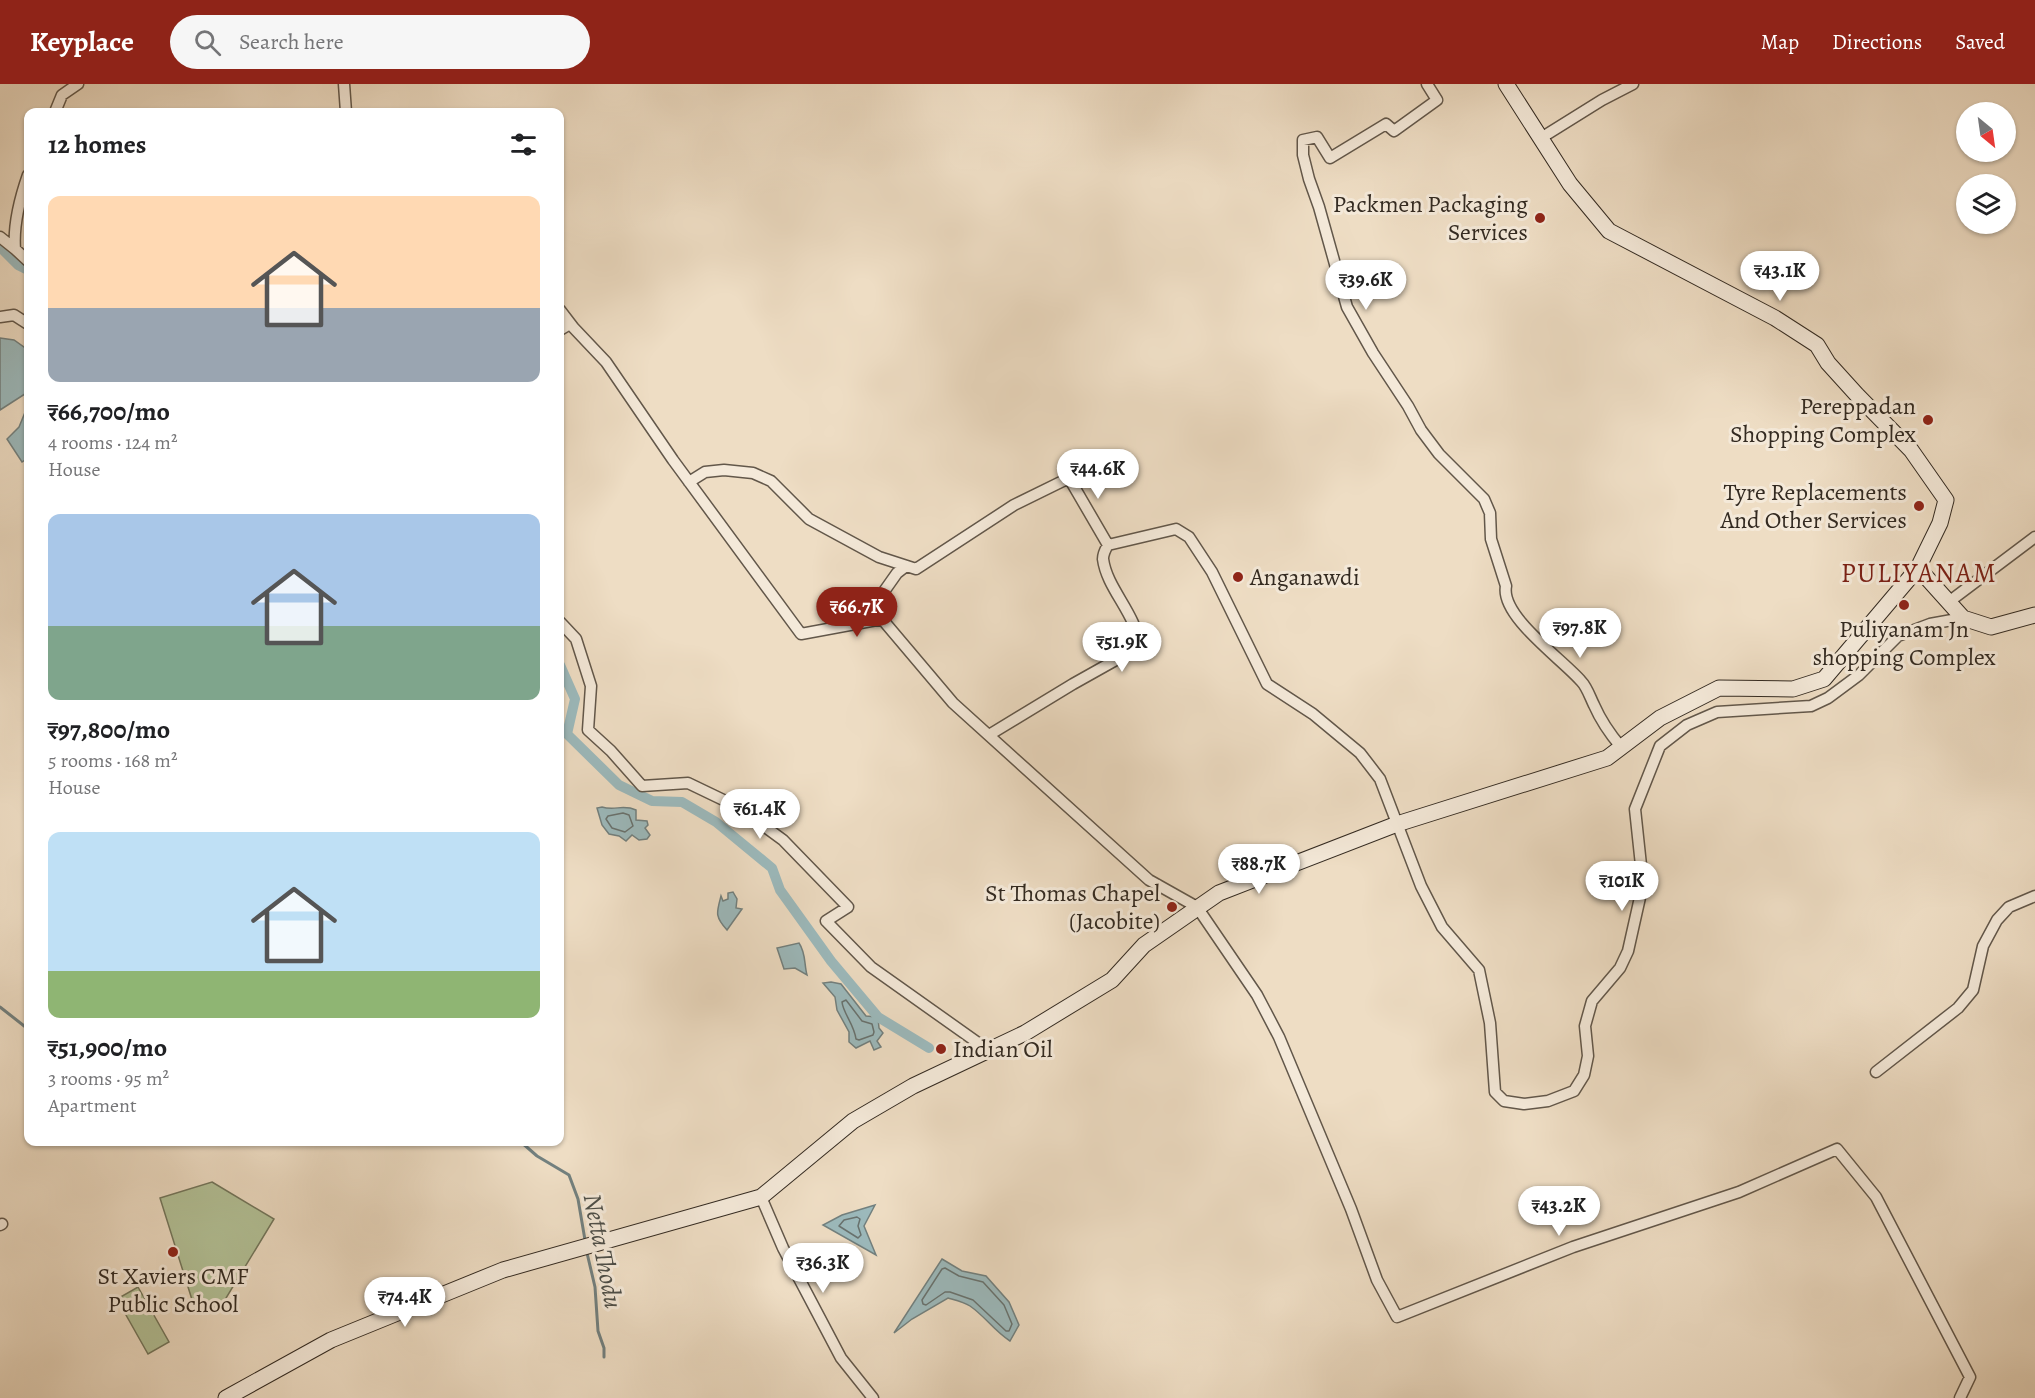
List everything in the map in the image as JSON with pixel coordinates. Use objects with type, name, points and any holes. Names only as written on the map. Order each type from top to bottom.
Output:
[{"type":"main road","points":[[226,1398],[331,1340],[503,1270],[761,1197],[853,1121],[913,1086],[1025,1033],[1112,980],[1144,945],[1219,892],[1397,824],[1607,758],[1660,718],[1719,688],[1793,689],[1824,679],[1918,568],[1940,523],[1946,500],[1911,450],[1828,363],[1817,345],[1775,318],[1609,231],[1570,184],[1506,84]]},
{"type":"main road","points":[[1918,568],[1963,618],[1991,627],[2035,615]]},
{"type":"street","points":[[57,108],[62,95],[78,84]]},
{"type":"street","points":[[344,84],[346,108]]},
{"type":"street","points":[[1427,84],[1437,100],[1394,131],[1386,124],[1330,158],[1317,137],[1303,140],[1303,155],[1309,179],[1347,307],[1421,430],[1439,454],[1484,499],[1490,513],[1491,539],[1506,586],[1505,594],[1509,604],[1526,629],[1582,682],[1609,733],[1621,747]]},
{"type":"street","points":[[1541,138],[1602,100],[1633,84]]},
{"type":"street","points":[[15,249],[15,224],[24,190]]},
{"type":"street","points":[[0,237],[24,257]]},
{"type":"street","points":[[0,317],[14,315],[24,321]]},
{"type":"street","points":[[564,315],[606,362],[689,482],[801,634],[882,619]]},
{"type":"street","points":[[564,328],[570,324],[573,327]]},
{"type":"street","points":[[689,482],[705,472],[724,470],[753,473],[771,481],[808,519],[879,557],[916,569],[1014,505],[1069,478],[1108,546]]},
{"type":"street","points":[[989,735],[1140,647],[1131,619],[1106,569],[1103,558],[1108,546],[1176,529],[1189,537],[1212,572],[1267,684],[1313,714],[1360,753],[1380,779],[1421,886],[1442,927],[1479,970],[1490,1023],[1495,1092],[1504,1101],[1524,1104],[1548,1101],[1574,1091],[1584,1075],[1588,1056],[1585,1026],[1592,1001],[1620,968],[1628,951],[1642,884],[1635,809],[1660,746],[1687,725],[1717,712],[1811,706],[1828,698],[1859,675],[1898,636],[1930,624],[1963,618]]},
{"type":"street","points":[[1950,601],[2035,537]]},
{"type":"street","points":[[906,566],[897,573],[873,607],[882,619],[953,703],[1149,880],[1197,908],[1257,995],[1279,1037],[1351,1209],[1377,1281],[1397,1317],[1573,1247],[1739,1192],[1838,1149],[1876,1197],[1970,1377],[1960,1398]]},
{"type":"street","points":[[564,626],[576,639],[591,686],[588,730],[611,751],[642,786],[688,783],[738,807],[783,840],[848,907],[826,921],[871,967],[988,1050]]},
{"type":"street","points":[[1876,1072],[1958,1008],[1972,990],[1983,946],[1997,920],[2009,907],[2035,896]]},
{"type":"street","points":[[761,1197],[783,1248],[841,1358],[873,1398]]},
{"type":"green space","points":[[212,1182],[274,1219],[220,1308],[194,1306],[160,1198]]},
{"type":"green space","points":[[138,1287],[169,1342],[148,1354],[117,1299]]},
{"type":"water","points":[[0,338],[14,340],[24,347],[24,395],[0,410]]},
{"type":"water","points":[[24,415],[24,461],[22,462],[7,439],[19,427]]},
{"type":"water","points":[[597,808],[636,810],[636,820],[647,821],[648,825],[645,828],[650,835],[647,839],[639,840],[632,835],[626,841],[619,836],[609,834],[602,825]]},
{"type":"water","points":[[733,892],[737,899],[736,908],[742,909],[727,930],[718,917],[718,910],[721,896],[723,901],[728,899],[728,893]]},
{"type":"water","points":[[799,943],[804,955],[807,975],[795,968],[784,969],[777,948]]},
{"type":"water","points":[[823,983],[841,984],[866,1016],[878,1017],[879,1028],[883,1033],[877,1041],[881,1047],[874,1050],[870,1041],[856,1048],[849,1042],[849,1032],[837,1010],[835,997]]},
{"type":"water","points":[[875,1205],[864,1226],[876,1255],[823,1225],[842,1215]]},
{"type":"water","points":[[942,1259],[962,1271],[986,1276],[1009,1302],[1019,1325],[1010,1341],[970,1306],[948,1298],[912,1319],[894,1333]]},
{"type":"waterway","points":[[0,247],[24,268]]},
{"type":"waterway","points":[[564,674],[575,699],[567,734],[619,785],[652,801],[682,802],[716,822],[772,868],[780,890],[831,961],[878,1017],[929,1048]]},
{"type":"waterway","name":"Netta Thodu","points":[[0,1007],[24,1026]]},
{"type":"waterway","name":"Netta Thodu","points":[[526,1146],[537,1156],[569,1175],[578,1199],[585,1240]]},
{"type":"waterway","name":"Netta Thodu","points":[[587,1253],[595,1287],[598,1331],[604,1348],[604,1357]]},
{"type":"place","name":"Packmen Packaging Services","points":[[1540,218]]},
{"type":"place","name":"Pereppadan Shopping Complex","points":[[1928,420]]},
{"type":"place","name":"Tyre Replacements And Other Services","points":[[1919,506]]},
{"type":"place","name":"Anganawdi","points":[[1238,577]]},
{"type":"place","name":"Puliyanam Jn shopping Complex","points":[[1904,605]]},
{"type":"place","name":"St Thomas Chapel (Jacobite)","points":[[1172,907]]},
{"type":"place","name":"Indian Oil","points":[[941,1049]]},
{"type":"place","name":"St Xaviers CMF Public School","points":[[173,1252]]},
{"type":"district","name":"PULIYANAM","points":[[1919,573]]}]
